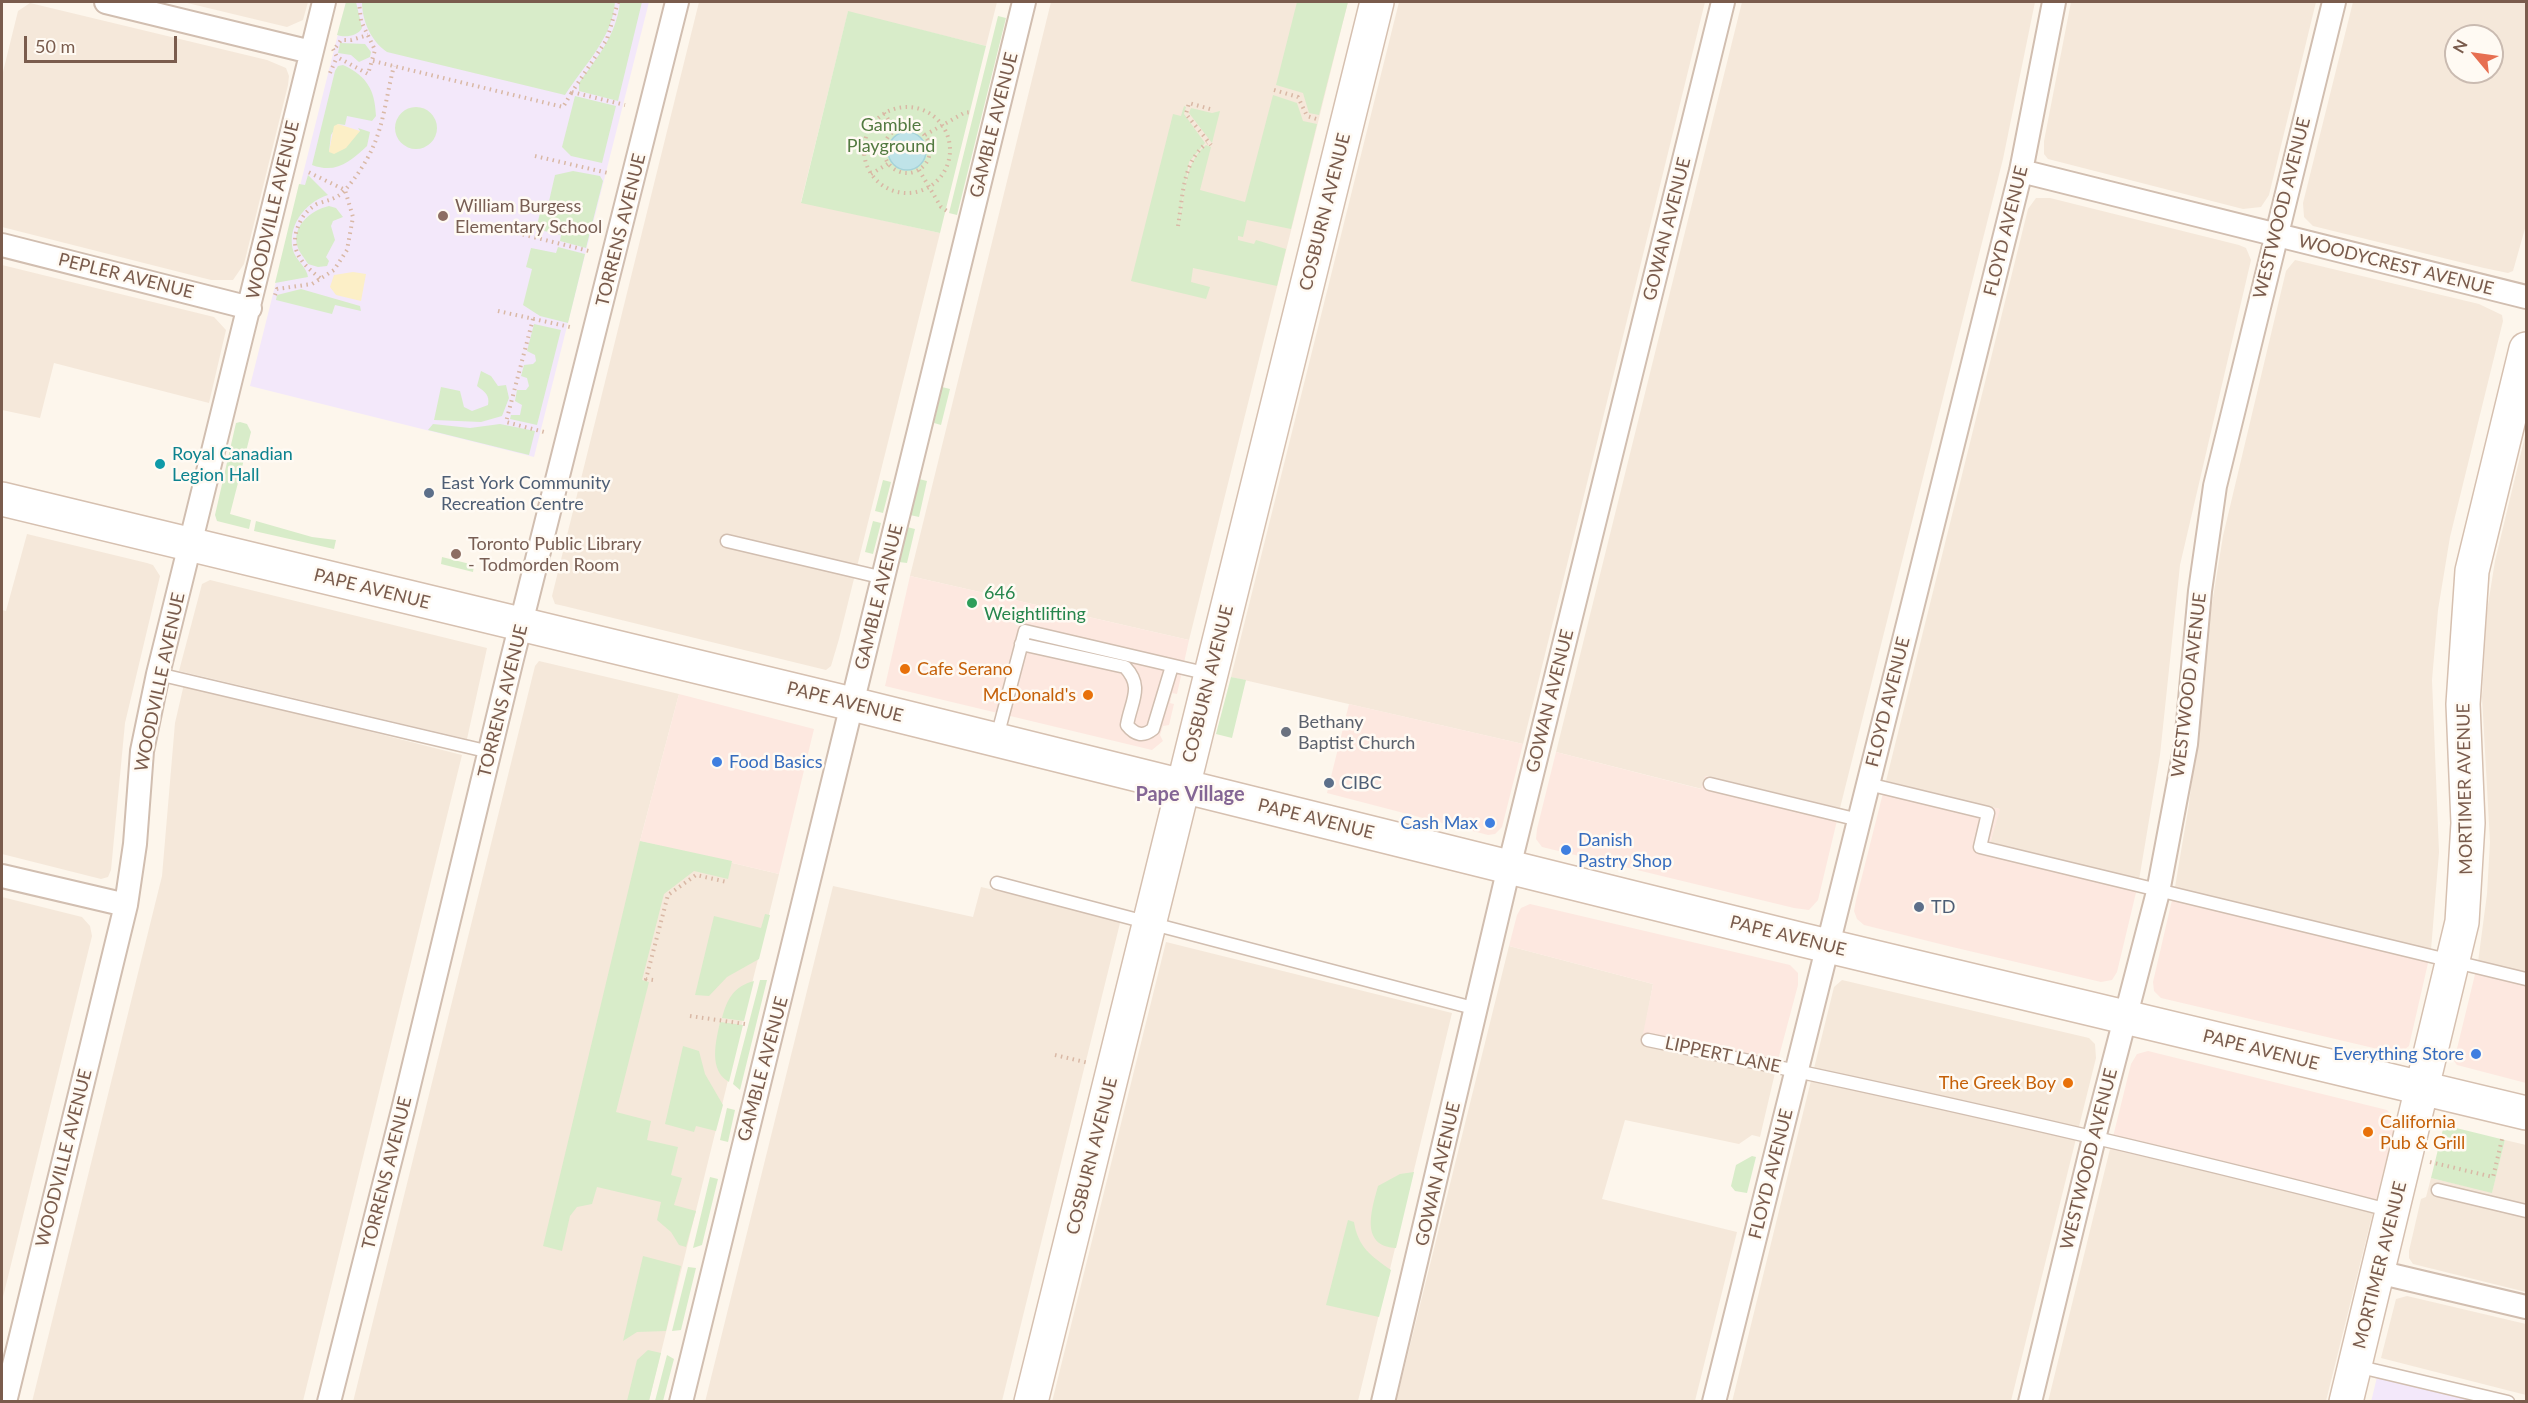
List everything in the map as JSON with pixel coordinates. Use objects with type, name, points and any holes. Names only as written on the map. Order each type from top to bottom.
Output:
[{"type":"main road","name":"COSBURN AVENUE","points":[[1030,1401],[1377,2]]},
{"type":"main road","name":"MORTIMER AVENUE","points":[[2346,1401],[2455,960],[2462,922],[2468,867],[2463,704],[2466,630],[2472,571],[2526,349]]},
{"type":"main road","name":"PAPE AVENUE","points":[[2,499],[852,704],[1828,946],[2526,1113]]},
{"type":"street","points":[[106,2],[319,50]]},
{"type":"street","name":"WOODVILLE AVENUE","points":[[5,1401],[126,905],[135,844],[142,751],[158,674],[250,308],[319,50],[324,2]]},
{"type":"street","name":"TORRENS AVENUE","points":[[329,1401],[677,2]]},
{"type":"street","name":"GAMBLE AVENUE","points":[[681,1401],[751,1107],[790,965],[1024,2]]},
{"type":"street","name":"GOWAN AVENUE","points":[[1383,1401],[1509,867],[1723,2]]},
{"type":"street","name":"FLOYD AVENUE","points":[[1714,1401],[2021,171],[2054,2]]},
{"type":"street","name":"WESTWOOD AVENUE","points":[[2030,1401],[2094,1138],[2158,892],[2186,744],[2200,591],[2215,486],[2334,2]]},
{"type":"street","name":"WOODYCREST AVENUE","points":[[2021,171],[2526,297]]},
{"type":"street","name":"PEPLER AVENUE","points":[[2,245],[250,308]]},
{"type":"street","points":[[2,876],[126,905]]},
{"type":"street","points":[[2378,1272],[2526,1307]]},
{"type":"lane","points":[[727,542],[884,578]]},
{"type":"lane","points":[[996,740],[1025,631],[1209,674]]},
{"type":"lane","points":[[1021,644],[1125,667],[1133,676],[1136,685],[1127,725],[1132,732],[1140,734],[1147,734],[1153,729],[1172,666]]},
{"type":"lane","points":[[158,674],[490,752]]},
{"type":"lane","points":[[1710,784],[1858,820]]},
{"type":"lane","points":[[1868,784],[1988,813],[1980,847],[2158,892],[2455,960],[2526,979]]},
{"type":"lane","points":[[997,883],[1477,1009]]},
{"type":"lane","name":"LIPPERT LANE","points":[[1648,1040],[2094,1138],[2393,1211]]},
{"type":"lane","points":[[2438,1190],[2526,1211]]},
{"type":"lane","points":[[2355,1366],[2508,1401]]},
{"type":"path","points":[[359,2],[361,21],[368,35],[375,50],[368,74],[337,57],[335,50],[341,40],[351,40],[368,35]]},
{"type":"path","points":[[372,61],[563,107],[607,39],[618,2]]},
{"type":"path","points":[[319,50],[335,50]]},
{"type":"path","points":[[320,278],[308,268],[297,253],[293,242],[296,229],[304,213],[317,204],[331,201],[345,190],[373,147],[394,66]]},
{"type":"path","points":[[1274,90],[1298,97],[1306,116],[1320,120]]},
{"type":"path","points":[[572,92],[625,105]]},
{"type":"path","points":[[1178,226],[1190,162],[1196,152],[1209,144],[1186,114],[1189,104],[1210,109]]},
{"type":"path","points":[[902,107],[920,109],[936,118],[943,126],[949,142],[949,158],[941,176],[929,187],[913,193],[895,192],[879,184],[871,174],[864,157],[864,141],[872,124],[884,113],[902,107]]},
{"type":"path","points":[[925,135],[963,113],[971,112]]},
{"type":"path","points":[[884,113],[896,130]]},
{"type":"path","points":[[911,128],[925,135],[930,153],[927,161],[919,170],[904,173],[889,164],[885,146],[896,130],[911,128]]},
{"type":"path","points":[[535,156],[608,173]]},
{"type":"path","points":[[871,174],[889,164]]},
{"type":"path","points":[[919,170],[941,207],[947,211]]},
{"type":"path","points":[[274,297],[277,289],[312,284],[334,270],[347,250],[353,217],[345,190],[306,171]]},
{"type":"path","points":[[517,233],[589,251]]},
{"type":"path","points":[[498,311],[570,327]]},
{"type":"path","points":[[533,319],[506,422],[544,432]]},
{"type":"path","points":[[653,980],[646,979],[668,895],[696,875],[727,882]]},
{"type":"path","points":[[690,1016],[745,1023]]},
{"type":"path","points":[[1055,1055],[1089,1063]]},
{"type":"path","points":[[2427,1161],[2493,1177],[2503,1135]]},
{"type":"shaded area","points":[[183,2],[308,2],[303,20],[287,27]]},
{"type":"shaded area","name":"William Burgess Elementary School","points":[[346,2],[649,2],[534,457],[250,386]]},
{"type":"shaded area","points":[[699,2],[997,2],[986,46],[848,12],[801,202],[940,233],[839,639],[831,666],[826,670],[555,604],[552,596]]},
{"type":"shaded area","points":[[1051,2],[1348,2],[1189,640],[910,576]]},
{"type":"shaded area","points":[[1399,2],[1705,2],[1523,744],[1231,677]]},
{"type":"shaded area","points":[[1742,2],[2035,2],[2003,159],[1840,808],[1706,776],[1702,789],[1556,752]]},
{"type":"shaded area","points":[[2071,2],[2316,2],[2269,195],[2261,207],[2243,209],[2048,159],[2044,154],[2044,141]]},
{"type":"shaded area","points":[[2353,2],[2526,2],[2526,225],[2513,271],[2508,273],[2484,268],[2313,226],[2304,217],[2303,203]]},
{"type":"shaded area","points":[[30,3],[267,60],[286,68],[289,76],[288,85],[244,264],[233,280],[211,280],[2,227],[2,76],[18,11]]},
{"type":"shaded area","points":[[2036,198],[2050,198],[2239,245],[2246,248],[2251,260],[2180,565],[2160,755],[2139,880],[1990,844],[1999,809],[1886,781],[2028,209]]},
{"type":"shaded area","points":[[2295,260],[2479,304],[2502,315],[2503,321],[2450,537],[2438,610],[2432,680],[2439,852],[2431,950],[2175,887],[2189,804],[2211,610],[2223,536],[2286,271]]},
{"type":"shaded area","points":[[2,265],[214,317],[226,330],[209,403],[54,363],[40,418],[2,410]]},
{"type":"shaded area","points":[[2526,432],[2526,974],[2478,962],[2487,894],[2490,842],[2482,697],[2487,611],[2495,561]]},
{"type":"shaded area","points":[[27,534],[147,563],[153,565],[160,576],[125,723],[111,870],[108,877],[101,879],[2,854],[2,610],[6,611]]},
{"type":"shaded area","points":[[910,576],[1189,640],[1177,694],[1172,693],[1170,703],[1174,704],[1169,725],[1163,726],[1160,735],[1163,741],[1152,750],[885,686]]},
{"type":"shaded area","points":[[210,580],[487,648],[467,739],[179,671],[202,584]]},
{"type":"shaded area","points":[[539,661],[679,694],[640,841],[779,874],[649,1401],[353,1402],[535,666]]},
{"type":"shaded area","points":[[184,684],[462,755],[303,1401],[32,1402],[162,876],[175,723]]},
{"type":"shaded area","name":"Food Basics","points":[[679,694],[814,729],[779,874],[640,841]]},
{"type":"shaded area","points":[[1349,704],[1523,744],[1502,827],[1495,834],[1488,835],[1327,793]]},
{"type":"shaded area","points":[[1556,752],[1701,789],[1705,776],[1840,808],[1818,900],[1809,910],[1794,908],[1542,847],[1536,839],[1537,829]]},
{"type":"shaded area","points":[[1886,781],[2000,809],[1990,844],[2139,880],[2117,972],[2112,980],[2101,982],[1948,946],[1864,925],[1857,919],[1854,911],[1856,900]]},
{"type":"shaded area","points":[[833,886],[973,917],[981,887],[1121,919],[1002,1401],[705,1402]]},
{"type":"shaded area","points":[[2175,887],[2431,950],[2409,1046],[2399,1054],[2161,998],[2154,991],[2153,982]]},
{"type":"shaded area","points":[[2,897],[82,917],[90,926],[92,936],[2,1301]]},
{"type":"shaded area","points":[[1530,904],[1790,965],[1798,973],[1798,985],[1778,1060],[1643,1034],[1653,984],[1509,946],[1517,915],[1521,908]]},
{"type":"shaded area","points":[[1166,942],[1452,1013],[1358,1401],[1052,1402]]},
{"type":"shaded area","points":[[1509,946],[1653,984],[1644,1034],[1778,1060],[1760,1137],[1752,1135],[1739,1144],[1625,1120],[1602,1199],[1737,1232],[1695,1401],[1396,1402]]},
{"type":"shaded area","points":[[2478,962],[2526,974],[2526,1083],[2457,1065],[2454,1061]]},
{"type":"shaded area","points":[[1842,980],[2089,1038],[2095,1044],[2096,1058],[2011,1401],[1732,1402],[1834,987]]},
{"type":"shaded area","points":[[2148,1051],[2387,1110],[2393,1117],[2395,1125],[2373,1212],[2110,1149],[2131,1064],[2137,1054]]},
{"type":"shaded area","points":[[2505,1140],[2526,1145],[2526,1292],[2413,1264],[2409,1258],[2409,1251],[2421,1199],[2426,1197],[2431,1178],[2492,1192]]},
{"type":"shaded area","points":[[2110,1149],[2373,1212],[2326,1401],[2048,1402]]},
{"type":"shaded area","points":[[2407,1296],[2526,1324],[2526,1395],[2381,1358],[2396,1299]]},
{"type":"shaded area","points":[[2377,1377],[2478,1401],[2371,1402]]},
{"type":"green space","points":[[346,2],[356,2],[362,28],[354,35],[340,36],[337,35]]},
{"type":"green space","points":[[362,2],[615,2],[609,28],[603,40],[565,95],[387,52],[368,30]]},
{"type":"green space","points":[[620,2],[642,2],[618,101],[579,91],[579,83],[610,35],[615,25]]},
{"type":"green space","points":[[1297,2],[1348,2],[1319,115],[1309,113],[1303,93],[1276,85]]},
{"type":"green space","name":"Gamble Playground","points":[[848,11],[986,46],[940,233],[801,203]]},
{"type":"green space","points":[[998,16],[1006,18],[957,215],[949,213]]},
{"type":"green space","points":[[340,43],[365,44],[371,52],[370,57],[359,62],[351,55],[338,53]]},
{"type":"green space","points":[[343,65],[358,74],[368,85],[374,99],[376,116],[372,121],[347,116],[345,125],[338,124],[331,135],[329,152],[360,131],[358,128],[370,132],[367,146],[342,165],[328,168],[312,165],[335,71],[338,66]]},
{"type":"green space","points":[[1273,95],[1297,103],[1303,121],[1317,124],[1291,229],[1247,220],[1243,237],[1238,236],[1238,240],[1254,244],[1256,240],[1286,249],[1277,286],[1193,268],[1191,282],[1210,287],[1206,299],[1131,281],[1173,114],[1181,116],[1184,106],[1186,107],[1184,114],[1205,143],[1189,162],[1178,226],[1189,172],[1198,153],[1206,145],[1211,147],[1200,190],[1245,202]]},
{"type":"green space","points":[[575,96],[616,106],[602,163],[571,156],[562,147]]},
{"type":"green space","points":[[416,107],[431,113],[437,128],[431,143],[416,149],[401,143],[395,128],[401,113]]},
{"type":"green space","points":[[1191,108],[1212,113],[1220,111],[1212,143],[1189,113]]},
{"type":"green space","points":[[573,171],[600,176],[603,181],[586,248],[560,241],[561,235],[536,229],[541,209],[547,210],[555,175]]},
{"type":"green space","points":[[308,175],[328,195],[320,198],[305,210],[299,217],[292,234],[294,253],[308,277],[275,283],[299,184],[305,185]]},
{"type":"green space","points":[[329,206],[336,208],[343,217],[333,221],[331,226],[335,240],[326,257],[329,261],[327,266],[318,267],[308,264],[300,252],[296,240],[297,233],[309,216]]},
{"type":"green space","points":[[558,247],[585,254],[568,323],[540,316],[523,305],[532,269],[526,267],[531,248],[556,253]]},
{"type":"green space","points":[[301,289],[360,306],[361,311],[335,305],[332,314],[276,300],[277,295]]},
{"type":"green space","points":[[534,324],[561,330],[537,425],[510,419],[511,415],[520,415],[522,405],[515,401],[517,390],[526,390],[529,386],[527,378],[521,376],[524,365],[533,364],[536,361],[535,355],[527,351]]},
{"type":"green space","points":[[481,371],[491,376],[498,386],[506,385],[509,398],[502,416],[481,422],[434,420],[441,387],[460,391],[464,407],[472,411],[488,405],[486,394],[477,386]]},
{"type":"green space","points":[[942,387],[950,389],[941,425],[934,423]]},
{"type":"green space","points":[[236,423],[247,424],[251,432],[230,514],[251,520],[249,529],[217,521],[215,515]]},
{"type":"green space","points":[[433,424],[470,428],[500,424],[535,431],[529,455],[428,430]]},
{"type":"green space","points":[[919,479],[927,481],[919,517],[910,515]]},
{"type":"green space","points":[[883,480],[891,482],[883,513],[875,511]]},
{"type":"green space","points":[[256,521],[312,537],[336,540],[334,549],[254,531]]},
{"type":"green space","points":[[873,521],[881,523],[873,554],[865,552]]},
{"type":"green space","points":[[907,527],[915,529],[907,563],[899,562]]},
{"type":"green space","points":[[442,557],[474,565],[473,572],[441,564]]},
{"type":"green space","points":[[1231,677],[1246,680],[1232,738],[1216,734]]},
{"type":"green space","points":[[640,841],[732,861],[728,879],[694,871],[664,894],[642,980],[649,982],[616,1112],[651,1121],[647,1140],[678,1147],[671,1175],[682,1178],[674,1205],[696,1211],[686,1247],[679,1245],[671,1232],[657,1220],[661,1202],[597,1187],[592,1204],[577,1207],[570,1216],[562,1251],[543,1246]]},
{"type":"green space","points":[[765,914],[770,915],[759,959],[727,977],[709,996],[695,995],[714,916],[761,928]]},
{"type":"green space","points":[[760,980],[767,980],[740,1090],[733,1084]]},
{"type":"green space","points":[[754,981],[744,1021],[722,1018],[732,994],[741,986]]},
{"type":"green space","points":[[720,1022],[743,1025],[729,1082],[722,1077],[716,1063]]},
{"type":"green space","points":[[683,1046],[699,1051],[705,1074],[723,1105],[716,1131],[696,1126],[694,1132],[665,1124]]},
{"type":"green space","points":[[727,1108],[735,1110],[728,1142],[720,1140]]},
{"type":"green space","points":[[2444,1125],[2505,1140],[2492,1193],[2431,1178]]},
{"type":"green space","points":[[1752,1156],[1756,1157],[1747,1193],[1735,1191],[1731,1186],[1736,1165]]},
{"type":"green space","points":[[1414,1172],[1396,1248],[1384,1246],[1372,1234],[1371,1225],[1378,1186],[1400,1174]]},
{"type":"green space","points":[[710,1177],[718,1179],[702,1245],[693,1248]]},
{"type":"green space","points":[[1348,1220],[1354,1222],[1366,1250],[1391,1270],[1379,1317],[1326,1305]]},
{"type":"green space","points":[[643,1256],[681,1266],[666,1331],[637,1332],[623,1341]]},
{"type":"green space","points":[[688,1267],[696,1268],[681,1330],[672,1331]]},
{"type":"green space","points":[[648,1350],[661,1353],[649,1401],[627,1401],[637,1360]]},
{"type":"green space","points":[[667,1355],[674,1359],[663,1401],[655,1401]]},
{"type":"sand","points":[[338,124],[360,131],[346,148],[334,154],[329,152],[334,126]]},
{"type":"sand","points":[[353,272],[366,274],[361,301],[336,295],[330,287],[334,275]]},
{"type":"water","points":[[907,132],[921,137],[926,151],[921,165],[907,170],[893,165],[888,151],[893,137]]},
{"type":"place","name":"William Burgess Elementary School","points":[[443,216]]},
{"type":"place","name":"Royal Canadian Legion Hall","points":[[160,464]]},
{"type":"place","name":"East York Community Recreation Centre","points":[[429,493]]},
{"type":"place","name":"Toronto Public Library - Todmorden Room","points":[[456,554]]},
{"type":"place","name":"646 Weightlifting","points":[[972,603]]},
{"type":"place","name":"Cafe Serano","points":[[905,669]]},
{"type":"place","name":"McDonald's","points":[[1088,695]]},
{"type":"place","name":"Bethany Baptist Church","points":[[1286,732]]},
{"type":"place","name":"Food Basics","points":[[717,762]]},
{"type":"place","name":"CIBC","points":[[1329,783]]},
{"type":"place","name":"Cash Max","points":[[1490,823]]},
{"type":"place","name":"Danish Pastry Shop","points":[[1566,850]]},
{"type":"place","name":"TD","points":[[1919,907]]},
{"type":"place","name":"Everything Store","points":[[2476,1054]]},
{"type":"place","name":"The Greek Boy","points":[[2068,1083]]},
{"type":"place","name":"California Pub & Grill","points":[[2368,1132]]},
{"type":"district","name":"Pape Village","points":[[1190,795]]}]
